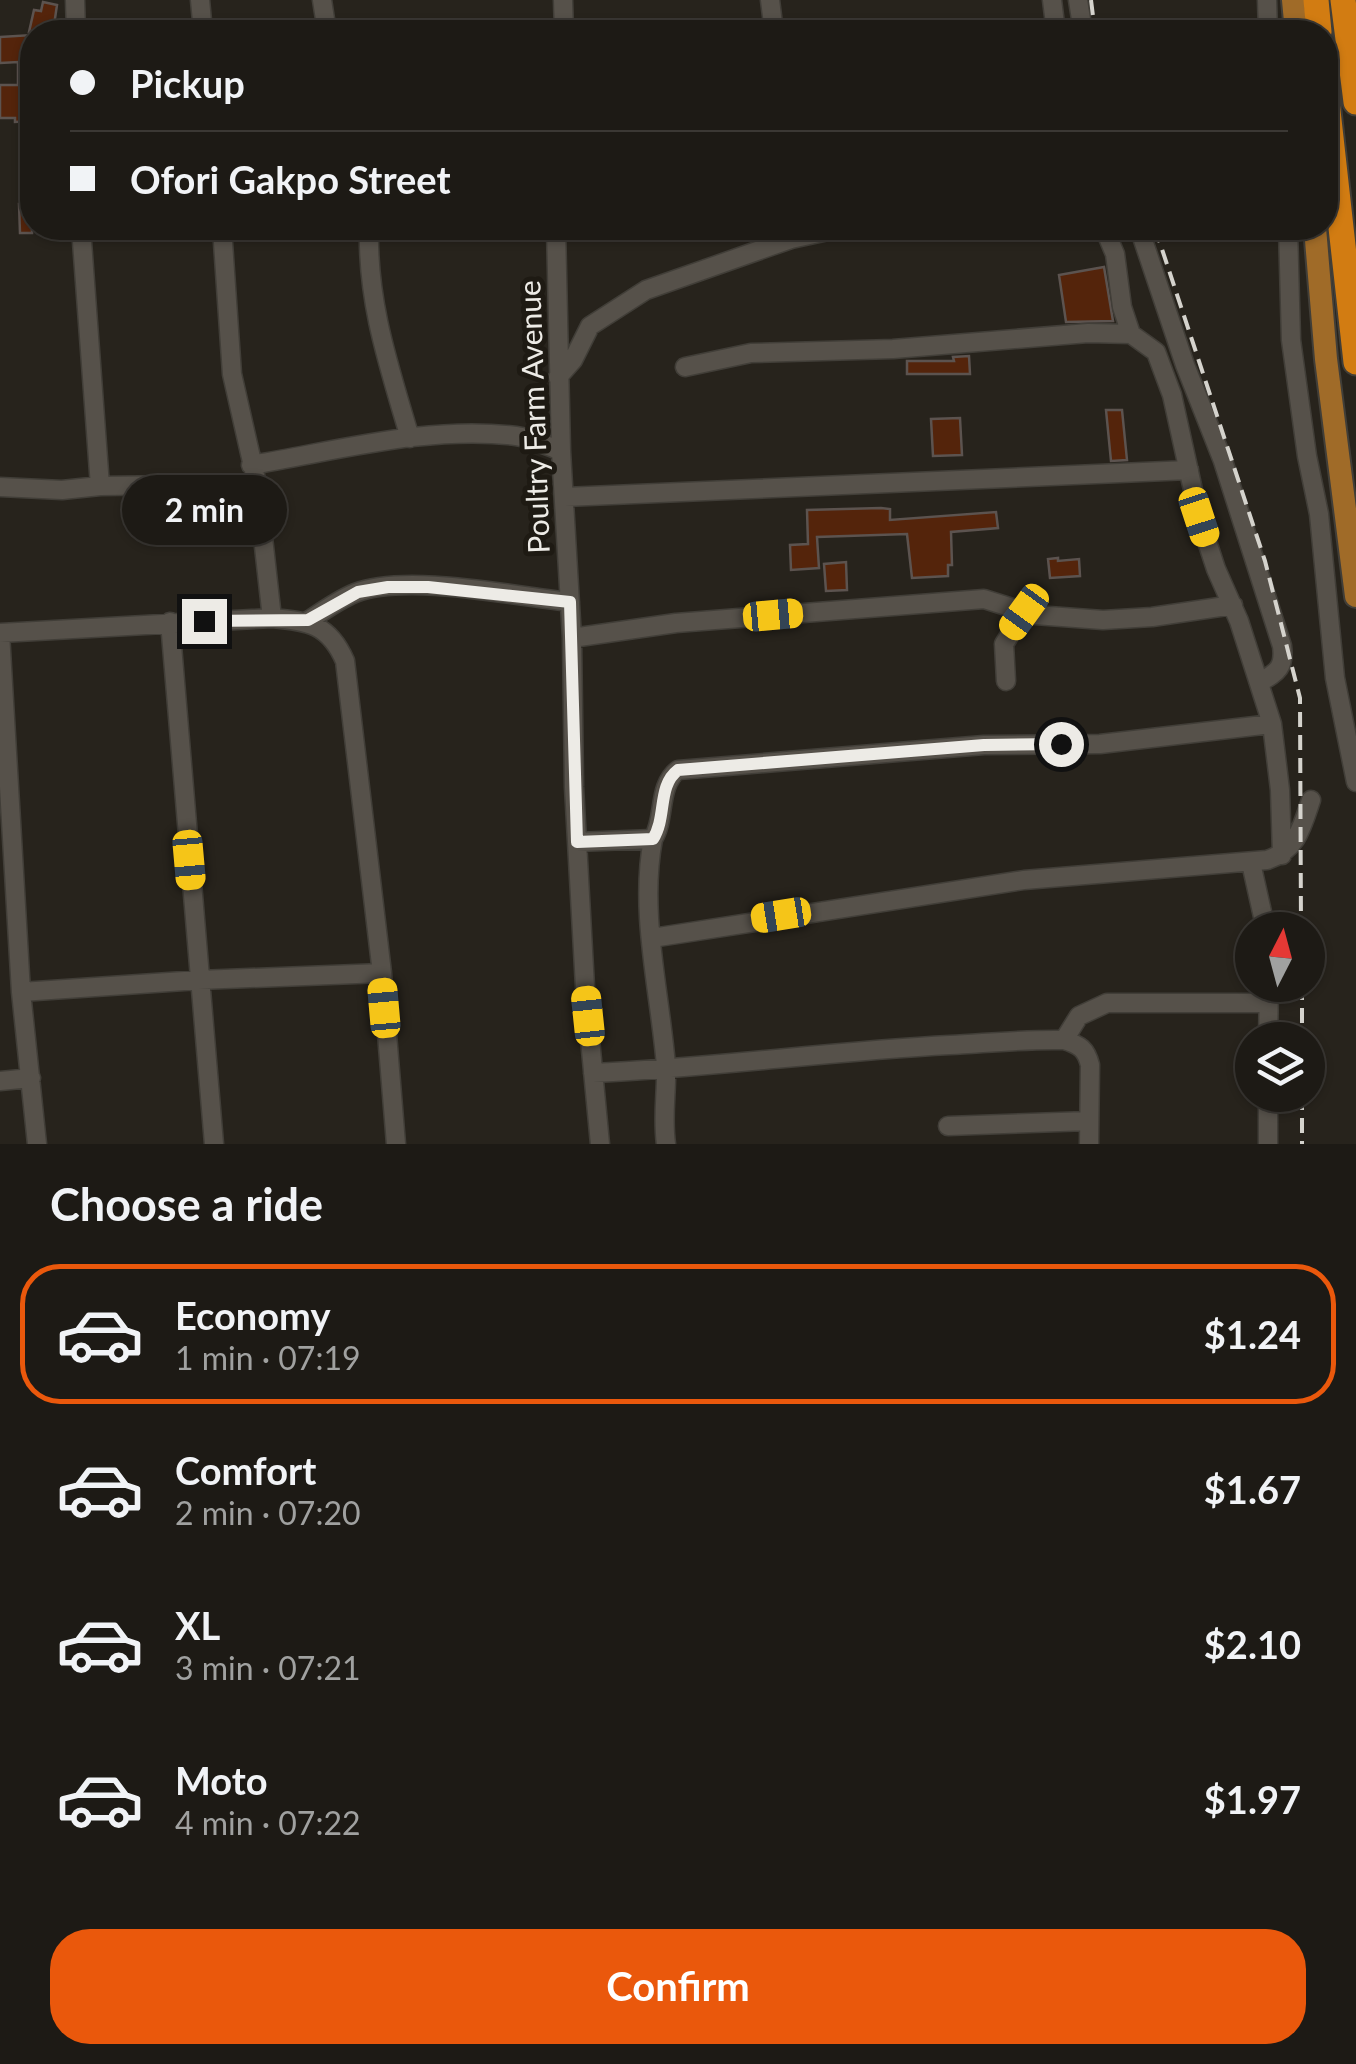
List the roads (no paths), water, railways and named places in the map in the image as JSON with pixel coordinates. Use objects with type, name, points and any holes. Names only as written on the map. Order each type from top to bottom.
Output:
[{"type":"highway","points":[[1343,0],[1356,102]]},
{"type":"highway","points":[[1338,201],[1356,362]]},
{"type":"main road","points":[[1316,240],[1326,358],[1356,596]]},
{"type":"street","points":[[82,240],[100,486]]},
{"type":"street","points":[[223,240],[232,374],[257,484],[272,618]]},
{"type":"street","points":[[369,240],[374,312],[410,438]]},
{"type":"street","name":"Poultry Farm Avenue","points":[[556,240],[558,377],[584,987],[600,1144]]},
{"type":"street","points":[[558,377],[574,360],[590,326],[646,290],[787,240]]},
{"type":"street","points":[[1109,240],[1131,334]]},
{"type":"street","points":[[1143,240],[1223,461],[1282,646],[1284,662],[1280,670],[1260,683]]},
{"type":"street","points":[[1288,240],[1292,340],[1323,546],[1336,678],[1356,782]]},
{"type":"street","points":[[1115,254],[1146,248]]},
{"type":"street","points":[[685,368],[751,354],[893,349],[1088,333],[1131,334],[1156,352],[1199,517],[1272,724],[1282,855]]},
{"type":"street","points":[[1164,372],[1186,365]]},
{"type":"street","points":[[251,464],[410,438],[488,434],[521,437],[561,450]]},
{"type":"street","points":[[565,496],[1189,470]]},
{"type":"street","points":[[0,487],[62,490],[257,484]]},
{"type":"street","points":[[37,1144],[6,868],[0,634],[170,622],[308,620],[358,592],[388,587],[428,587],[570,602]]},
{"type":"street","points":[[572,638],[676,623],[984,599],[1056,618],[1103,620],[1233,605]]},
{"type":"street","points":[[1006,681],[1004,644],[1024,612]]},
{"type":"street","points":[[308,620],[338,646],[344,661],[382,973],[396,1144]]},
{"type":"street","points":[[170,622],[214,1144]]},
{"type":"street","points":[[666,1144],[662,1107],[666,1070],[648,884],[653,839],[662,820],[669,776],[678,770],[984,745],[1100,744],[1272,724]]},
{"type":"street","points":[[652,938],[1024,880],[1251,863],[1282,855],[1301,832],[1311,800]]},
{"type":"street","points":[[577,842],[653,839]]},
{"type":"street","points":[[1251,863],[1262,912]]},
{"type":"street","points":[[21,992],[382,973]]},
{"type":"street","points":[[1064,1040],[1079,1016],[1107,1003],[1235,996]]},
{"type":"street","points":[[593,1073],[897,1048],[1064,1040],[1079,1044],[1087,1054],[1089,1144]]},
{"type":"street","points":[[0,1080],[31,1078]]},
{"type":"street","points":[[1268,1112],[1268,1144]]},
{"type":"street","points":[[948,1126],[1089,1121]]},
{"type":"railway","points":[[1091,0],[1094,20]]},
{"type":"railway","points":[[1159,240],[1265,561],[1300,698],[1301,912]]},
{"type":"railway","points":[[1302,1002],[1302,1022]]},
{"type":"railway","points":[[1302,1112],[1302,1144]]}]
